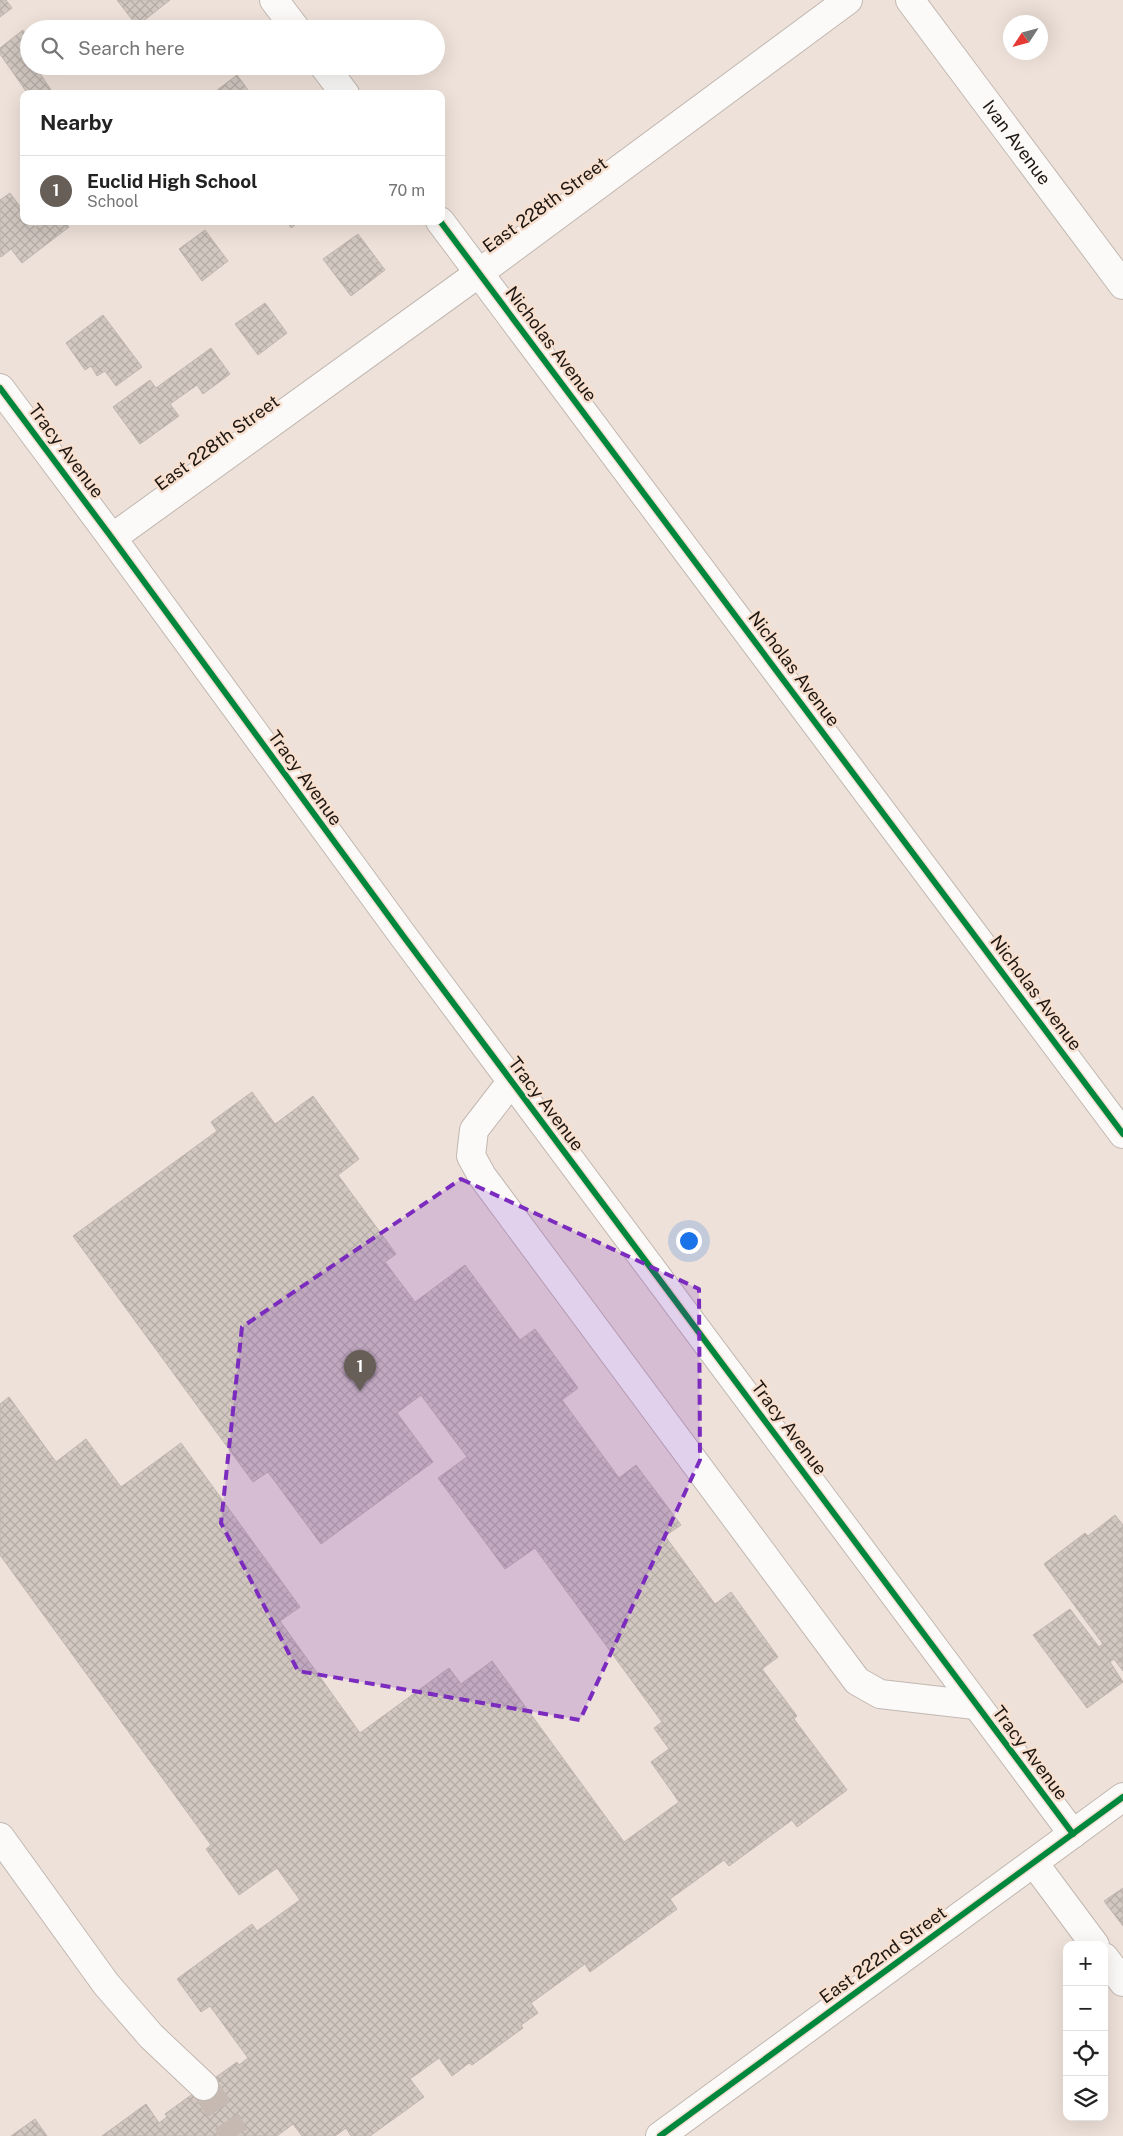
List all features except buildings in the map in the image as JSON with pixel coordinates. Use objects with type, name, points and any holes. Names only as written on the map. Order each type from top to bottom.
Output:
[{"type":"street","points":[[274,0],[289,20]]},
{"type":"street","name":"East 228th Street","points":[[112,538],[479,273],[848,0]]},
{"type":"street","name":"Ivan Avenue","points":[[910,0],[1123,285]]},
{"type":"street","points":[[330,75],[341,90]]},
{"type":"street","name":"Nicholas Avenue","points":[[443,225],[1123,1134]]},
{"type":"street","name":"Tracy Avenue","points":[[0,388],[112,538],[275,763],[975,1705],[1073,1834]]},
{"type":"street","points":[[512,1082],[474,1130],[471,1156],[494,1192],[858,1681],[880,1694],[975,1705]]},
{"type":"street","name":"East 222nd Street","points":[[669,2134],[1123,1797]]},
{"type":"street","points":[[0,1837],[106,1984],[151,2036],[204,2086]]},
{"type":"street","points":[[1034,1863],[1092,1941]]},
{"type":"street","points":[[1108,1962],[1123,1982]]},
{"type":"highlighted area","points":[[461,1179],[699,1289],[700,1460],[580,1720],[298,1671],[221,1523],[242,1327]]},
{"type":"tunnel","points":[[204,2086],[235,2136]]},
{"type":"cycle path","points":[[443,225],[1123,1134]]},
{"type":"cycle path","points":[[0,388],[404,937],[1073,1834]]},
{"type":"cycle path","points":[[660,2136],[1123,1797]]},
{"type":"place","name":"Euclid High School","points":[[360,1391]]}]
